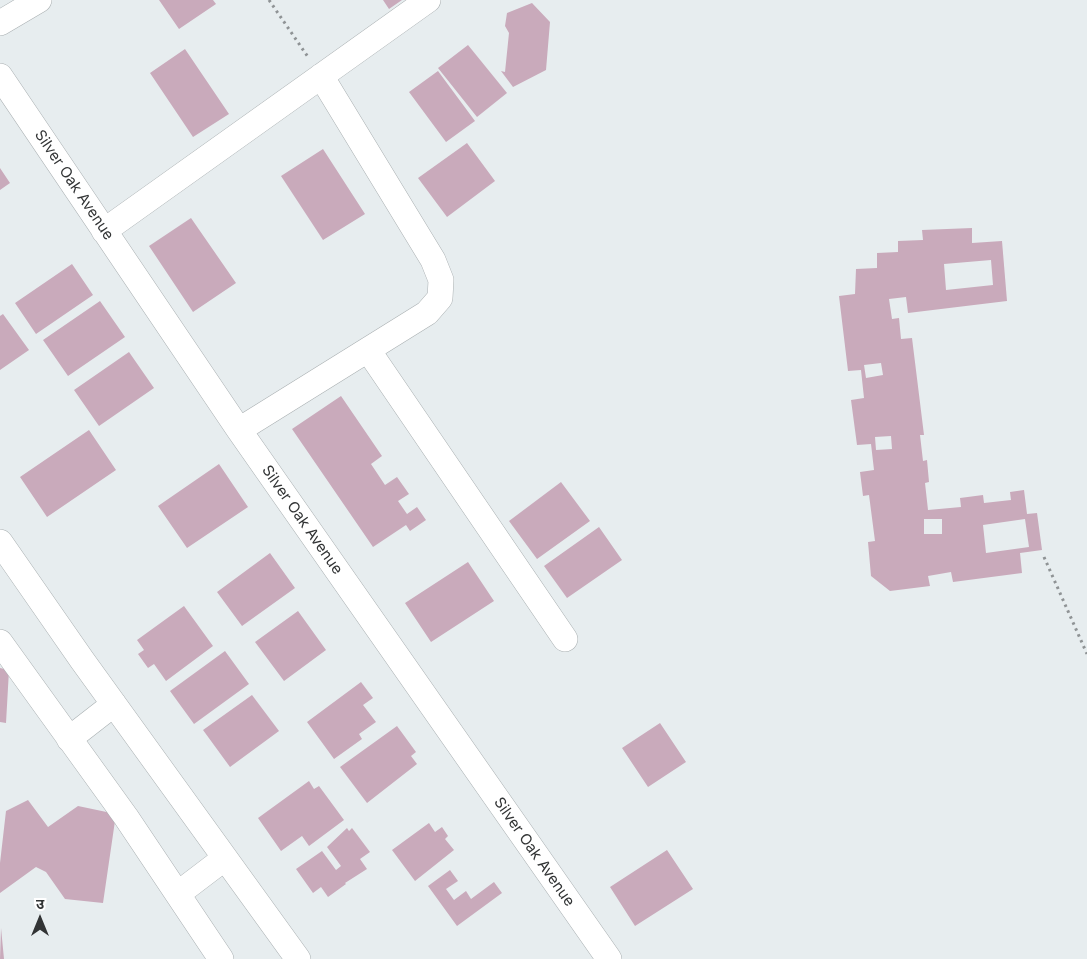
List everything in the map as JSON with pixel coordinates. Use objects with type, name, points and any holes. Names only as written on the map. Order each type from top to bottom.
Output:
[{"type":"street","points":[[0,23],[38,0]]},
{"type":"street","points":[[104,231],[428,0]]},
{"type":"street","name":"Silver Oak Avenue","points":[[0,76],[239,430],[609,959]]},
{"type":"street","points":[[239,430],[427,314],[440,298],[442,280],[432,260],[321,76]]},
{"type":"street","points":[[368,350],[565,639]]},
{"type":"street","points":[[0,542],[298,959]]},
{"type":"street","points":[[0,642],[178,893],[221,959]]},
{"type":"street","points":[[70,739],[114,704]]},
{"type":"street","points":[[178,893],[225,858]]},
{"type":"path","points":[[270,0],[321,76]]},
{"type":"path","points":[[1044,557],[1087,654]]},
{"type":"building","points":[[159,0],[213,0],[216,4],[179,29]]},
{"type":"building","points":[[383,0],[402,0],[389,9]]},
{"type":"building","points":[[532,3],[550,22],[546,70],[513,87],[501,71],[505,72],[509,33],[505,26],[507,13]]},
{"type":"building","points":[[468,45],[507,93],[477,117],[438,68]]},
{"type":"building","points":[[185,49],[229,114],[193,137],[150,73]]},
{"type":"building","points":[[438,71],[475,121],[446,142],[409,92]]},
{"type":"building","points":[[467,143],[495,181],[447,217],[418,178]]},
{"type":"building","points":[[323,149],[365,214],[323,240],[281,176]]},
{"type":"building","points":[[0,168],[10,183],[0,190]]},
{"type":"building","points":[[191,218],[236,283],[193,312],[149,246]]},
{"type":"building","points":[[972,228],[972,243],[1002,241],[1007,301],[908,313],[906,297],[889,299],[892,319],[899,318],[901,339],[912,338],[924,435],[920,435],[923,461],[927,460],[929,482],[925,483],[928,510],[961,507],[960,498],[983,495],[984,503],[1011,500],[1010,492],[1024,490],[1027,514],[1037,513],[1042,550],[1020,553],[1022,573],[953,582],[951,572],[928,576],[930,586],[890,591],[871,576],[868,542],[875,541],[869,495],[863,496],[860,472],[874,470],[871,444],[857,445],[851,400],[864,398],[861,370],[848,371],[839,296],[855,294],[856,269],[877,268],[877,253],[898,252],[898,241],[923,240],[922,230]],"holes":[[[991,260],[993,285],[946,290],[944,264]],[[881,363],[883,375],[866,378],[864,365]],[[891,436],[892,449],[876,450],[875,437]],[[924,519],[942,519],[942,534],[924,534]],[[1025,519],[1029,547],[986,553],[983,525]]]},
{"type":"building","points":[[72,264],[93,295],[36,334],[15,303]]},
{"type":"building","points":[[100,301],[125,337],[68,376],[43,340]]},
{"type":"building","points":[[3,314],[29,350],[0,370],[0,316]]},
{"type":"building","points":[[129,352],[154,388],[99,426],[74,390]]},
{"type":"building","points":[[341,396],[382,456],[371,464],[385,485],[397,477],[409,494],[398,501],[407,514],[417,507],[426,520],[410,531],[406,525],[373,547],[292,429]]},
{"type":"building","points":[[89,430],[116,470],[47,517],[20,477]]},
{"type":"building","points":[[219,464],[248,507],[187,548],[158,506]]},
{"type":"building","points":[[561,482],[590,521],[537,559],[509,521]]},
{"type":"building","points":[[599,527],[622,560],[567,598],[544,566]]},
{"type":"building","points":[[270,553],[295,588],[242,626],[217,592]]},
{"type":"building","points":[[468,562],[494,601],[431,642],[405,603]]},
{"type":"building","points":[[184,606],[213,646],[166,681],[154,664],[148,668],[138,654],[144,650],[137,640]]},
{"type":"building","points":[[298,611],[326,650],[284,681],[255,642]]},
{"type":"building","points":[[225,651],[249,684],[194,724],[170,691]]},
{"type":"building","points":[[0,668],[9,670],[6,723],[0,722]]},
{"type":"building","points":[[361,682],[373,698],[363,705],[376,722],[359,734],[362,739],[334,759],[307,722]]},
{"type":"building","points":[[252,695],[279,731],[230,767],[203,730]]},
{"type":"building","points":[[660,723],[686,762],[648,787],[622,748]]},
{"type":"building","points":[[397,726],[416,752],[411,756],[417,764],[367,803],[340,767]]},
{"type":"building","points":[[309,781],[314,789],[319,786],[344,820],[309,846],[302,836],[281,851],[258,818]]},
{"type":"building","points":[[28,800],[48,827],[78,806],[116,814],[103,903],[65,899],[46,872],[36,867],[0,893],[0,863],[6,811]]},
{"type":"building","points":[[429,823],[435,832],[442,827],[448,836],[445,839],[454,850],[415,881],[392,850]]},
{"type":"building","points":[[347,828],[349,831],[352,828],[370,852],[360,859],[367,869],[328,897],[321,887],[313,893],[296,869],[322,851],[336,870],[341,866],[327,847]]},
{"type":"building","points":[[667,850],[693,889],[635,926],[610,887]]},
{"type":"building","points":[[450,870],[458,881],[446,889],[454,900],[466,891],[471,899],[494,882],[502,893],[457,926],[428,886]]},
{"type":"building","points":[[1,928],[4,959],[0,959]]}]
